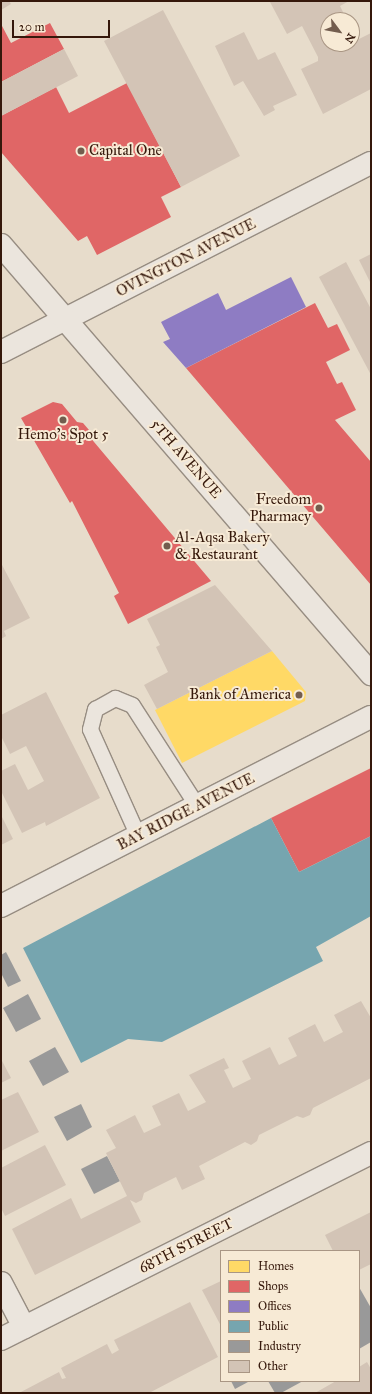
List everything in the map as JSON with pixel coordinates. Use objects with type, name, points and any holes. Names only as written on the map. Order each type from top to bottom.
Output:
[{"type":"street","name":"OVINGTON AVENUE","points":[[1,352],[371,163]]},
{"type":"street","name":"5TH AVENUE","points":[[1,244],[371,674]]},
{"type":"street","name":"BAY RIDGE AVENUE","points":[[1,906],[371,717]]},
{"type":"street","name":"68TH STREET","points":[[1,1339],[371,1153]]},
{"type":"street","points":[[1,1283],[24,1327]]},
{"type":"lane","points":[[138,836],[90,729],[95,709],[115,698],[132,705],[197,806]]},
{"type":"building: Homes","points":[[272,651],[306,692],[305,701],[182,763],[155,710]]},
{"type":"building: Shops","points":[[50,23],[64,49],[1,82],[1,24],[11,43]]},
{"type":"building: Shops","name":"Capital One","points":[[127,83],[181,187],[161,197],[171,217],[97,255],[87,236],[78,241],[1,152],[1,116],[56,87],[69,113]]},
{"type":"building: Shops","points":[[315,303],[328,328],[337,324],[350,350],[326,362],[337,384],[342,382],[356,410],[335,420],[371,462],[371,585],[186,368]]},
{"type":"building: Shops","points":[[53,402],[62,404],[77,422],[83,423],[89,430],[89,436],[211,581],[128,624],[114,596],[119,593],[72,501],[70,503],[21,418]]},
{"type":"building: Shops","points":[[371,768],[371,836],[299,872],[271,818]]},
{"type":"building: Offices","points":[[291,277],[306,307],[186,368],[163,342],[170,339],[161,322],[218,293],[226,310]]},
{"type":"building: Public","points":[[271,818],[299,872],[371,836],[371,916],[316,947],[323,961],[162,1042],[128,1039],[81,1063],[23,948]]},
{"type":"building: Industry","points":[[6,952],[21,981],[8,987],[1,973],[1,955]]},
{"type":"building: Industry","points":[[28,994],[41,1019],[16,1032],[3,1008]]},
{"type":"building: Industry","points":[[55,1047],[69,1072],[43,1086],[29,1061]]},
{"type":"building: Industry","points":[[81,1104],[92,1127],[67,1141],[54,1117]]},
{"type":"building: Industry","points":[[107,1156],[120,1181],[94,1194],[81,1169]]},
{"type":"building: Industry","points":[[360,1289],[371,1308],[371,1342],[360,1348]]},
{"type":"building: Industry","points":[[232,1382],[248,1382],[235,1389]]},
{"type":"building: Industry","points":[[269,1382],[301,1382],[281,1393],[275,1393]]},
{"type":"building: Other","points":[[1,1],[9,1],[11,4],[1,10]]},
{"type":"building: Other","points":[[349,1],[340,6],[343,12],[320,12],[320,52],[360,52],[360,38],[371,33],[371,89],[323,114],[301,69],[318,61],[318,57],[302,26],[287,34],[270,2]]},
{"type":"building: Other","points":[[163,10],[240,156],[181,187],[104,41]]},
{"type":"building: Other","points":[[244,32],[258,60],[275,52],[297,95],[273,106],[275,110],[264,116],[243,81],[234,86],[215,46]]},
{"type":"building: Other","points":[[64,49],[78,76],[1,116],[1,82]]},
{"type":"building: Other","points":[[371,254],[371,284],[359,260]]},
{"type":"building: Other","points":[[346,262],[371,309],[371,375],[319,277]]},
{"type":"building: Other","points":[[1,563],[30,618],[4,631],[6,636],[1,639]]},
{"type":"building: Other","points":[[215,585],[272,651],[157,709],[144,685],[168,672],[156,647],[160,645],[147,619]]},
{"type":"building: Other","points":[[46,692],[100,798],[46,826],[45,822],[22,833],[1,791],[1,771],[15,764],[28,790],[44,781],[26,746],[10,754],[1,736],[1,715]]},
{"type":"building: Other","points":[[1,815],[13,839],[1,845]]},
{"type":"building: Other","points":[[361,1001],[371,1018],[371,1078],[313,1108],[310,1115],[303,1118],[297,1116],[259,1135],[257,1141],[251,1145],[245,1142],[199,1166],[205,1179],[182,1190],[176,1177],[144,1193],[142,1200],[136,1203],[130,1200],[141,1222],[35,1275],[12,1229],[71,1198],[81,1219],[127,1196],[106,1153],[116,1148],[106,1130],[135,1115],[144,1133],[161,1125],[152,1106],[179,1093],[188,1111],[206,1102],[189,1075],[224,1058],[229,1068],[224,1070],[233,1088],[251,1079],[242,1061],[270,1047],[279,1065],[297,1056],[288,1038],[315,1024],[324,1042],[343,1032],[334,1015]]},
{"type":"building: Other","points":[[1,1059],[11,1078],[1,1083]]},
{"type":"building: Other","points":[[18,1092],[39,1132],[1,1151],[1,1100]]},
{"type":"building: Other","points":[[45,1145],[66,1185],[5,1216],[1,1208],[1,1168]]},
{"type":"building: Other","points":[[371,1212],[371,1264],[360,1270],[360,1250],[332,1250],[325,1235]]},
{"type":"building: Other","points":[[220,1281],[220,1324],[202,1290]]},
{"type":"building: Other","points":[[190,1302],[218,1357],[149,1393],[19,1393],[59,1372],[62,1379],[66,1378],[61,1368],[107,1344],[112,1354],[119,1350],[114,1340]]},
{"type":"building: Other","points":[[367,1362],[371,1369],[371,1393],[315,1393],[334,1382],[360,1382],[360,1366]]},
{"type":"place","name":"Capital One","points":[[81,151]]},
{"type":"place","name":"Hemo's Spot 5","points":[[63,420]]},
{"type":"place","name":"Freedom Pharmacy","points":[[319,508]]},
{"type":"place","name":"Al-Aqsa Bakery & Restaurant","points":[[167,546]]},
{"type":"place","name":"Bank of America","points":[[299,695]]}]
